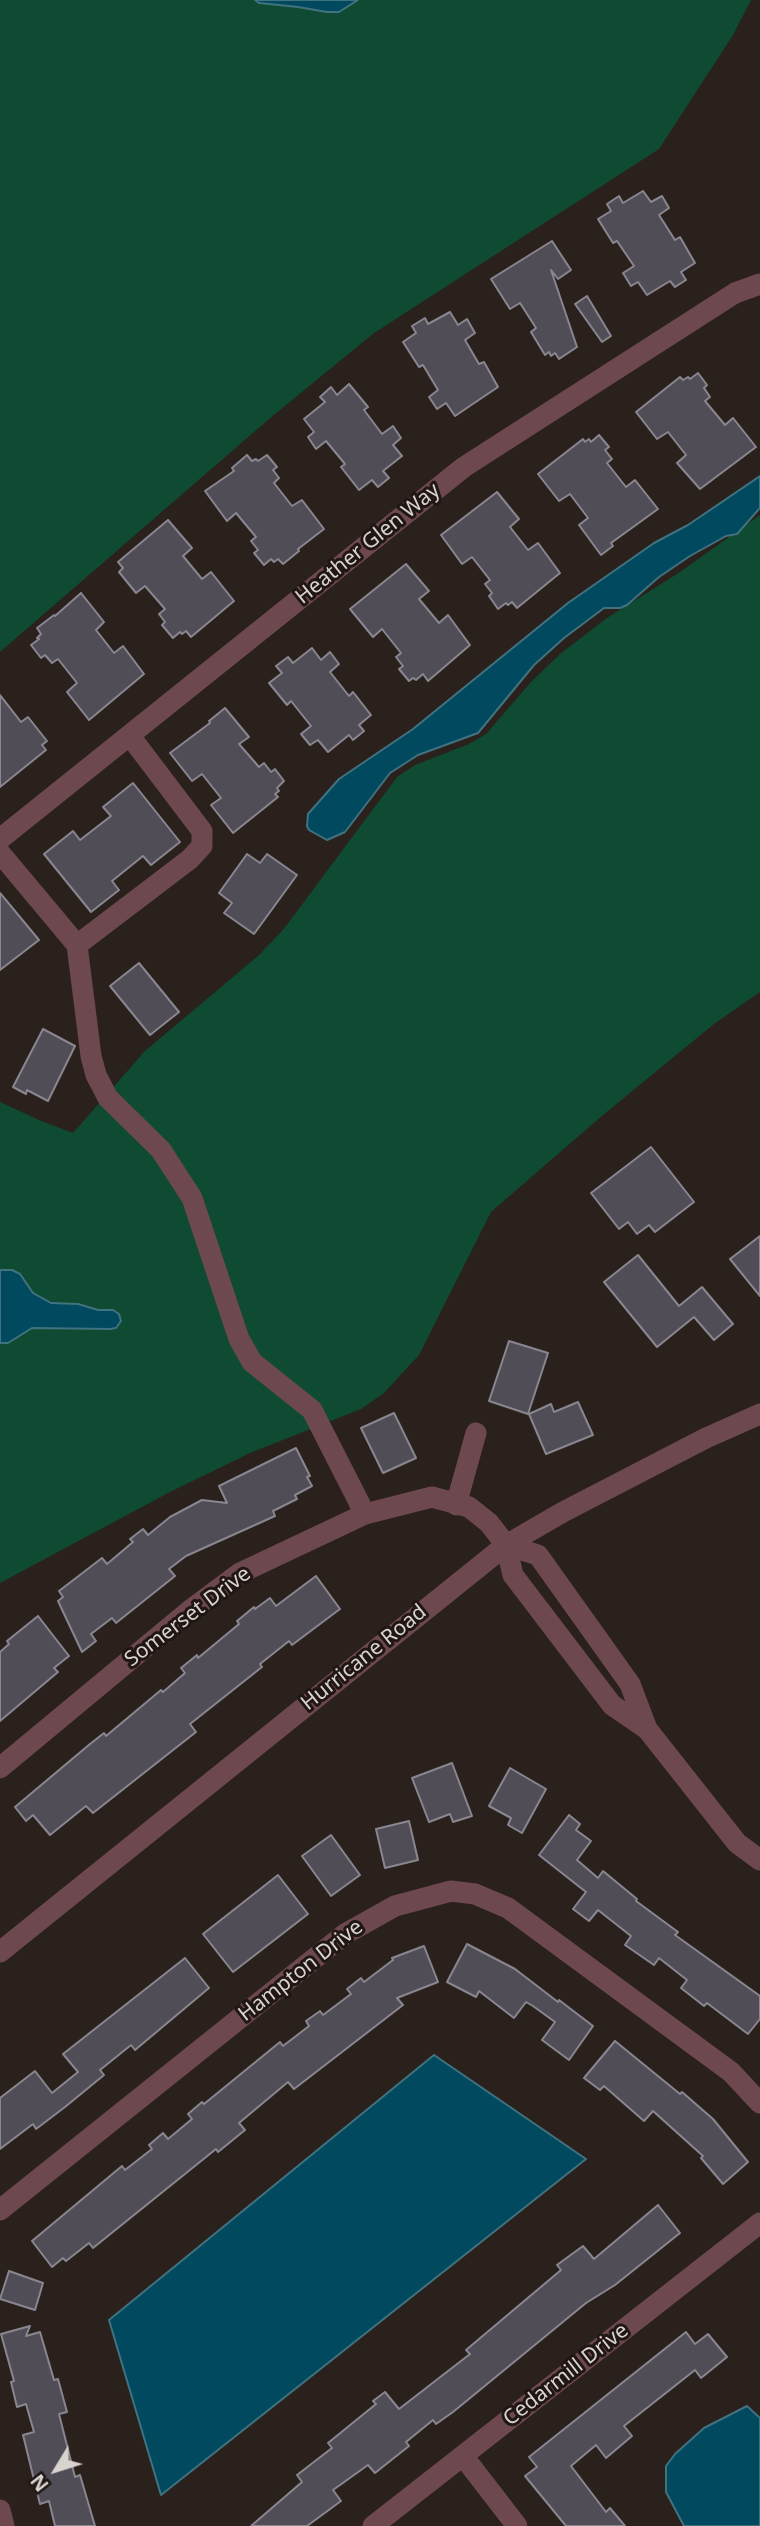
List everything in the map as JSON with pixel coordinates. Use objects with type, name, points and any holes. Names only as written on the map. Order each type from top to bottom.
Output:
[{"type":"street","name":"Heather Glen Way","points":[[0,839],[464,467],[735,293],[760,284]]},
{"type":"street","points":[[77,945],[190,859],[202,846],[202,831],[130,736]]},
{"type":"street","points":[[0,853],[77,945],[91,1056],[102,1087],[108,1098],[161,1150],[192,1198],[239,1339],[252,1362],[312,1410],[365,1514]]},
{"type":"street","name":"Hurricane Road","points":[[0,1952],[506,1545],[563,1512],[706,1438],[760,1414]]},
{"type":"street","points":[[456,1504],[476,1433]]},
{"type":"street","name":"Somerset Drive","points":[[0,1768],[189,1611],[237,1575],[365,1514],[432,1497],[469,1507],[489,1523],[506,1545]]},
{"type":"street","points":[[506,1545],[538,1555],[630,1684],[647,1729]]},
{"type":"street","points":[[506,1545],[513,1574],[612,1705],[647,1729],[737,1843],[760,1860]]},
{"type":"street","name":"Hampton Drive","points":[[0,2210],[345,1934],[395,1906],[452,1891],[475,1894],[508,1908],[731,2072],[760,2103]]},
{"type":"street","name":"Cedarmill Drive","points":[[373,2526],[760,2223]]},
{"type":"street","points":[[463,2456],[517,2526]]},
{"type":"street","points":[[0,2510],[4,2526]]},
{"type":"green space","points":[[0,0],[751,0],[733,35],[659,149],[374,333],[269,419],[0,652]]},
{"type":"green space","points":[[760,515],[760,992],[714,1024],[491,1212],[419,1355],[384,1393],[361,1409],[250,1453],[170,1492],[0,1583],[0,1102],[73,1133],[145,1051],[258,956],[283,930],[397,777],[415,765],[469,744],[486,734],[531,682],[560,654],[607,618],[680,572]]},
{"type":"water","points":[[255,0],[358,0],[339,12],[327,12],[259,3]]},
{"type":"water","points":[[760,476],[760,508],[737,534],[726,536],[690,556],[659,577],[627,605],[604,608],[564,638],[534,665],[478,733],[418,755],[390,773],[345,832],[327,840],[309,830],[308,814],[339,779],[413,729],[568,603],[654,543],[688,525]]},
{"type":"water","points":[[0,1270],[12,1270],[20,1274],[33,1293],[51,1303],[113,1310],[119,1314],[121,1321],[116,1328],[110,1329],[32,1328],[8,1343],[0,1343]]},
{"type":"water","points":[[434,2055],[586,2159],[161,2495],[109,2320]]},
{"type":"water","points":[[747,2406],[760,2418],[760,2526],[684,2526],[666,2492],[666,2466],[675,2454],[704,2428]]},
{"type":"building","points":[[643,191],[651,202],[662,196],[669,208],[659,215],[675,240],[680,237],[695,263],[681,272],[686,280],[675,287],[670,281],[647,295],[638,282],[631,286],[623,273],[634,266],[617,241],[613,243],[598,219],[611,211],[607,204],[619,196],[623,203]]},
{"type":"building","points":[[552,241],[571,270],[558,279],[551,270],[577,347],[559,359],[555,353],[551,356],[549,352],[545,355],[531,332],[536,328],[520,303],[510,309],[491,279]]},
{"type":"building","points":[[587,296],[611,336],[602,342],[575,304]]},
{"type":"building","points":[[450,312],[458,325],[467,319],[475,333],[465,340],[479,364],[484,362],[498,387],[455,416],[446,403],[437,409],[429,397],[438,390],[423,365],[419,367],[403,342],[416,333],[412,326],[425,318],[428,324]]},
{"type":"building","points":[[698,373],[707,385],[704,388],[710,397],[705,401],[725,425],[733,418],[756,447],[700,489],[677,463],[686,455],[668,432],[657,439],[636,412],[680,377],[683,380],[688,377],[690,379]]},
{"type":"building","points":[[349,384],[368,407],[364,410],[382,434],[393,426],[401,438],[393,445],[402,456],[383,471],[389,478],[378,487],[372,480],[359,490],[341,467],[345,464],[326,441],[316,449],[308,437],[314,432],[304,419],[325,402],[320,397],[331,387],[337,395]]},
{"type":"building","points":[[599,435],[609,447],[605,450],[612,459],[607,463],[626,487],[635,480],[658,509],[611,543],[613,546],[601,555],[579,525],[588,518],[570,494],[559,501],[538,474],[583,439],[585,442],[589,439],[591,442]]},
{"type":"building","points":[[247,455],[252,461],[258,461],[267,455],[277,467],[273,470],[279,478],[274,483],[292,506],[302,500],[324,529],[283,564],[278,559],[274,562],[271,559],[264,565],[254,553],[258,550],[251,541],[256,537],[236,513],[227,521],[205,491],[234,471],[232,468]]},
{"type":"building","points":[[497,492],[519,519],[510,527],[528,550],[538,543],[560,573],[517,608],[512,602],[498,609],[485,584],[490,580],[472,557],[462,564],[441,535]]},
{"type":"building","points":[[168,520],[192,548],[183,556],[202,579],[211,572],[234,601],[191,637],[186,631],[173,638],[162,625],[165,622],[159,614],[165,609],[145,586],[136,593],[119,572],[123,568],[118,562]]},
{"type":"building","points":[[406,564],[429,591],[419,599],[439,623],[448,615],[470,645],[428,681],[423,674],[416,680],[413,678],[409,681],[399,669],[403,666],[396,657],[401,653],[382,629],[373,637],[350,609]]},
{"type":"building","points":[[81,593],[104,622],[96,630],[114,653],[123,646],[144,674],[89,720],[67,692],[77,683],[58,659],[52,663],[45,655],[41,658],[31,645],[41,634],[37,628]]},
{"type":"building","points":[[312,648],[321,660],[330,652],[339,664],[330,672],[349,696],[353,692],[371,715],[359,725],[364,731],[353,740],[349,735],[328,752],[318,740],[310,745],[301,734],[311,726],[291,701],[287,705],[269,683],[282,673],[276,666],[288,657],[293,663]]},
{"type":"building","points":[[0,695],[21,722],[28,717],[47,741],[42,745],[46,750],[0,787]]},
{"type":"building","points":[[225,708],[249,737],[239,744],[259,767],[264,763],[271,772],[275,769],[284,781],[277,788],[279,791],[275,794],[278,797],[233,833],[211,805],[221,798],[202,774],[192,781],[170,753],[210,723],[209,721]]},
{"type":"building","points":[[133,783],[180,842],[151,865],[143,856],[112,881],[119,890],[91,912],[44,854],[73,831],[80,840],[111,816],[103,807]]},
{"type":"building","points":[[247,854],[260,863],[267,854],[297,875],[254,934],[224,913],[232,903],[219,893]]},
{"type":"building","points":[[0,893],[39,940],[0,970]]},
{"type":"building","points":[[139,963],[179,1012],[150,1035],[110,986]]},
{"type":"building","points":[[43,1029],[75,1046],[48,1101],[27,1090],[26,1094],[13,1087]]},
{"type":"building","points":[[651,1147],[694,1202],[655,1232],[649,1225],[637,1234],[628,1222],[619,1229],[591,1193]]},
{"type":"building","points":[[760,1236],[760,1296],[730,1259]]},
{"type":"building","points":[[638,1255],[679,1306],[702,1287],[733,1324],[714,1340],[694,1317],[657,1347],[604,1282]]},
{"type":"building","points":[[509,1341],[548,1353],[528,1414],[489,1401]]},
{"type":"building","points":[[578,1402],[593,1435],[546,1454],[529,1414],[551,1404],[554,1412]]},
{"type":"building","points":[[394,1413],[416,1458],[383,1473],[361,1428]]},
{"type":"building","points":[[296,1448],[312,1486],[295,1495],[297,1499],[273,1511],[275,1516],[186,1556],[169,1569],[175,1576],[116,1623],[112,1618],[91,1634],[96,1641],[82,1652],[58,1601],[63,1597],[59,1591],[102,1558],[107,1564],[133,1542],[130,1539],[143,1529],[148,1535],[170,1517],[202,1500],[227,1503],[219,1486]]},
{"type":"building","points":[[316,1576],[340,1609],[292,1645],[289,1641],[260,1664],[262,1667],[190,1724],[196,1732],[93,1813],[86,1806],[50,1835],[33,1815],[26,1821],[15,1807],[104,1733],[106,1736],[161,1690],[163,1692],[185,1673],[181,1668],[197,1655],[198,1658],[239,1624],[237,1621],[254,1607],[255,1609],[270,1598],[276,1606]]},
{"type":"building","points":[[38,1616],[69,1656],[54,1668],[58,1672],[0,1721],[0,1652],[9,1644],[7,1641]]},
{"type":"building","points":[[452,1763],[472,1816],[453,1822],[450,1814],[429,1822],[412,1778]]},
{"type":"building","points":[[510,1768],[546,1789],[522,1833],[508,1825],[511,1818],[489,1806]]},
{"type":"building","points":[[569,1815],[580,1824],[576,1830],[591,1841],[577,1860],[598,1878],[603,1871],[637,1899],[636,1901],[678,1932],[675,1935],[760,1996],[760,2019],[748,2034],[707,2003],[704,2006],[681,1988],[687,1980],[659,1958],[654,1965],[625,1945],[631,1936],[598,1910],[589,1921],[573,1909],[586,1892],[539,1855]]},
{"type":"building","points":[[409,1821],[418,1860],[385,1868],[376,1829]]},
{"type":"building","points":[[331,1835],[360,1875],[331,1896],[302,1856]]},
{"type":"building","points":[[278,1875],[308,1914],[233,1972],[203,1934]]},
{"type":"building","points":[[467,1944],[515,1969],[593,2026],[569,2060],[542,2040],[555,2022],[533,2006],[526,2002],[514,2018],[479,1991],[476,1997],[447,1982]]},
{"type":"building","points":[[424,1946],[438,1982],[397,1998],[403,2005],[294,2089],[288,2082],[239,2123],[245,2130],[218,2152],[216,2149],[93,2248],[89,2243],[66,2261],[63,2258],[52,2267],[32,2241],[122,2166],[125,2170],[152,2149],[149,2145],[163,2133],[168,2139],[192,2119],[188,2114],[202,2102],[204,2104],[280,2042],[283,2046],[309,2026],[306,2021],[320,2011],[323,2015],[351,1994],[347,1989],[361,1978],[364,1982],[393,1960],[392,1958]]},
{"type":"building","points":[[185,1958],[209,1988],[135,2050],[131,2045],[100,2070],[104,2075],[65,2107],[36,2129],[33,2124],[0,2149],[0,2098],[35,2071],[52,2093],[78,2072],[63,2054]]},
{"type":"building","points":[[615,2041],[713,2119],[748,2162],[723,2184],[701,2158],[703,2156],[653,2111],[644,2121],[604,2086],[600,2090],[584,2078]]},
{"type":"building","points":[[658,2205],[680,2233],[615,2285],[586,2303],[453,2412],[436,2424],[433,2420],[406,2442],[409,2446],[375,2473],[368,2465],[333,2490],[341,2501],[307,2526],[251,2526],[302,2482],[297,2475],[332,2448],[328,2443],[376,2404],[373,2401],[385,2392],[399,2409],[470,2354],[466,2350],[561,2270],[557,2265],[583,2246],[594,2259]]},
{"type":"building","points":[[9,2271],[43,2283],[35,2310],[0,2299]]},
{"type":"building","points":[[30,2326],[26,2336],[40,2332],[54,2380],[58,2379],[67,2412],[59,2414],[75,2477],[80,2475],[95,2526],[55,2526],[49,2501],[40,2504],[23,2435],[34,2432],[26,2404],[17,2407],[11,2382],[14,2381],[1,2334]]},
{"type":"building","points":[[686,2332],[695,2344],[708,2334],[727,2357],[701,2378],[695,2370],[624,2426],[632,2436],[606,2458],[596,2445],[571,2466],[606,2512],[610,2508],[625,2526],[566,2526],[525,2476],[537,2467],[529,2457]]}]
